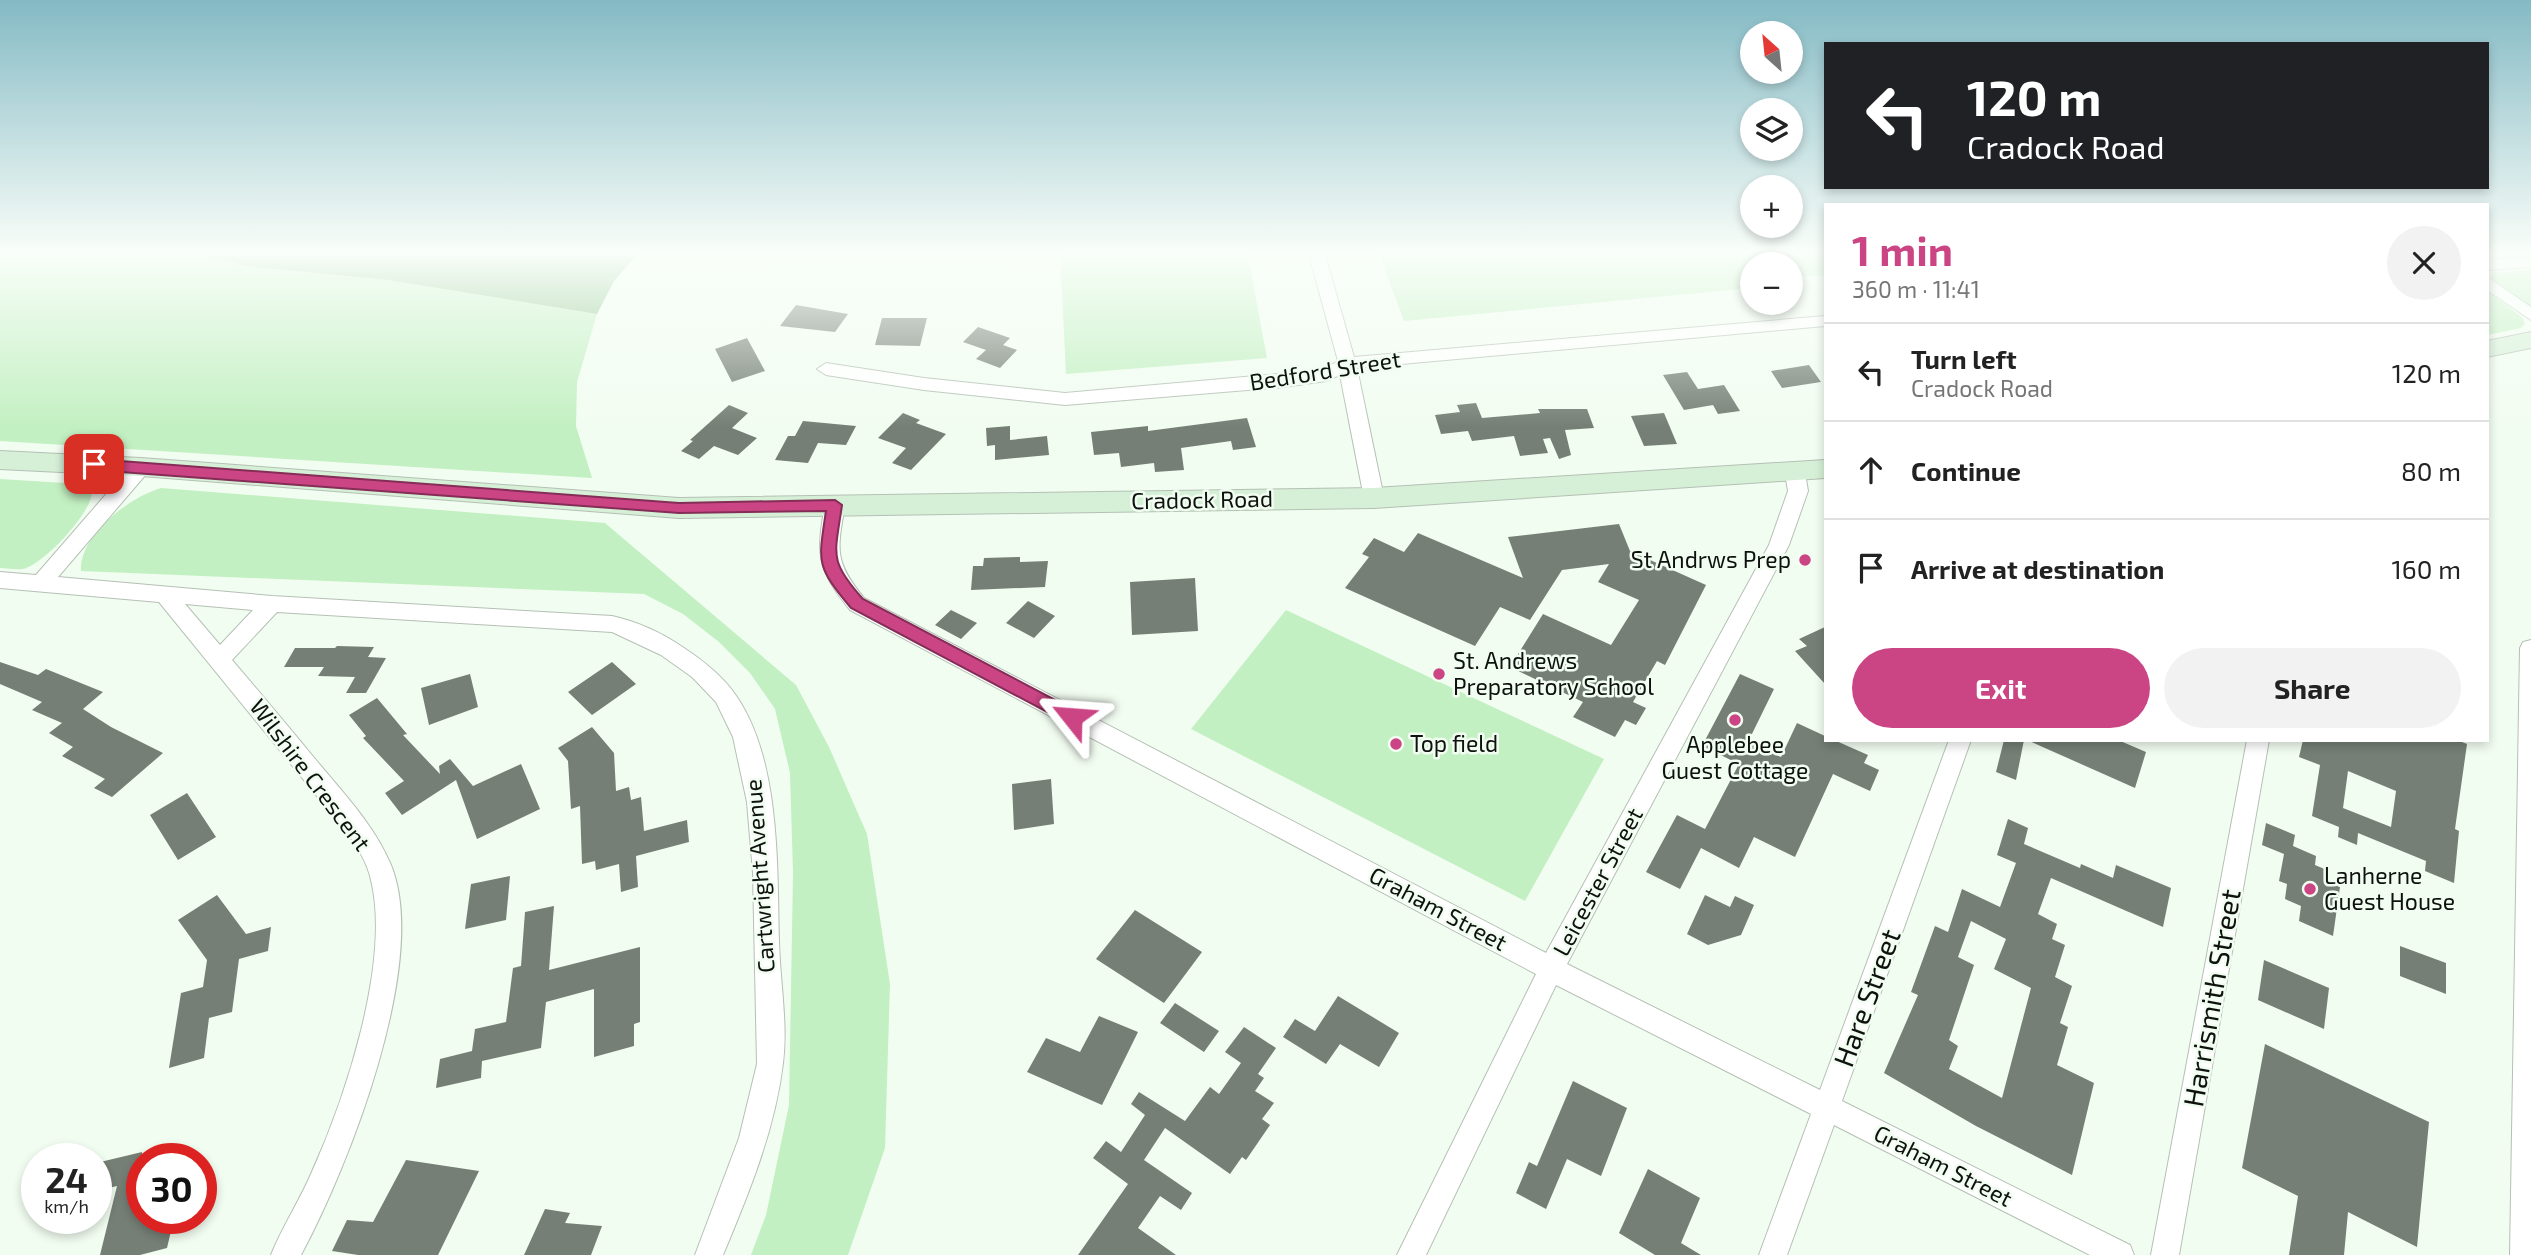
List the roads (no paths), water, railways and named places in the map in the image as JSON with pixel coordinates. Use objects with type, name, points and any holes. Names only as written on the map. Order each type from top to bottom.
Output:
[{"type":"main road","points":[[2489,349],[2531,340]]},
{"type":"main road","name":"Cradock Road","points":[[0,460],[141,467],[679,508],[1374,498],[1824,469]]},
{"type":"street","points":[[1332,310],[1347,363],[1374,498]]},
{"type":"street","name":"Bedford Street","points":[[827,369],[925,384],[1065,399],[1284,382],[1326,375],[1347,363],[1824,321]]},
{"type":"street","points":[[42,582],[141,467]]},
{"type":"street","name":"Leicester Street","points":[[1411,1255],[1551,969],[1779,545],[1798,491],[1795,473]]},
{"type":"street","name":"Graham Street","points":[[835,505],[826,558],[838,582],[857,604],[1551,969],[2120,1255]]},
{"type":"street","points":[[0,580],[166,596]]},
{"type":"street","name":"Cartwright Avenue","points":[[166,596],[576,620],[622,626],[656,640],[702,674],[731,707],[755,776],[770,1061],[758,1119],[740,1180],[709,1255]]},
{"type":"street","name":"Wilshire Crescent","points":[[166,596],[347,815],[379,866],[387,904],[386,947],[377,1021],[361,1079],[331,1163],[285,1255]]},
{"type":"street","points":[[220,660],[272,604]]},
{"type":"street","points":[[2524,1255],[2531,648]]},
{"type":"street","name":"Hare Street","points":[[1773,1255],[1959,742]]},
{"type":"street","name":"Harrismith Street","points":[[2165,1255],[2258,742]]},
{"type":"place","name":"St Andrws Prep","points":[[1805,560]]},
{"type":"place","name":"St. Andrews Preparatory School","points":[[1439,674]]},
{"type":"place","name":"Applebee Guest Cottage","points":[[1735,720]]},
{"type":"place","name":"Top field","points":[[1396,744]]},
{"type":"place","name":"Lanherne Guest House","points":[[2310,889]]}]
